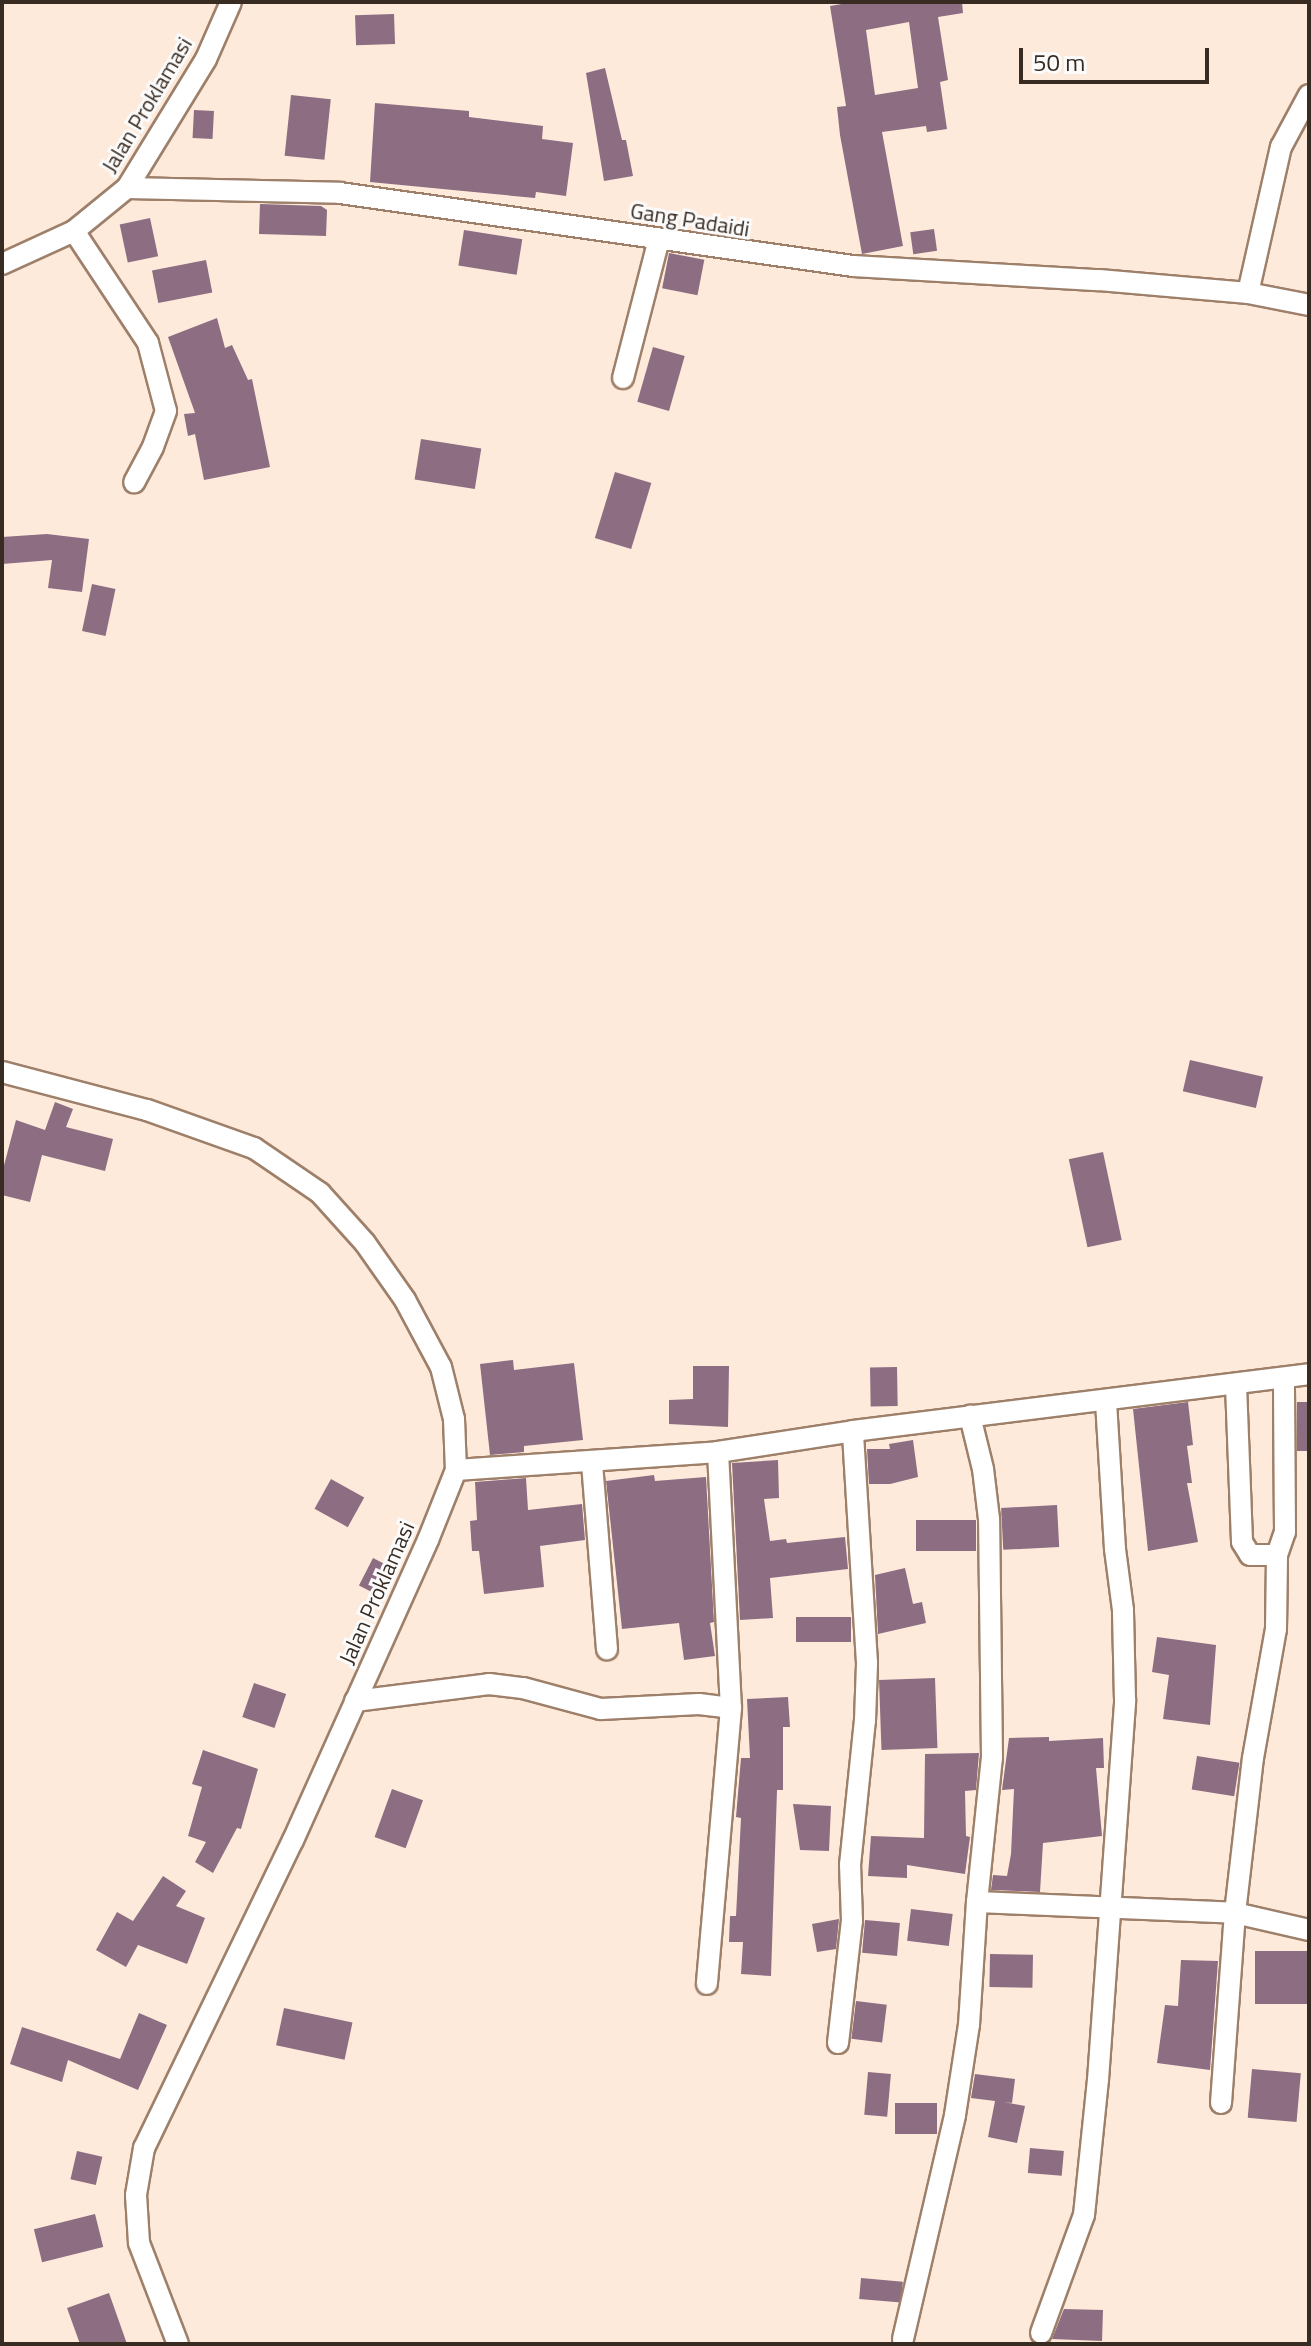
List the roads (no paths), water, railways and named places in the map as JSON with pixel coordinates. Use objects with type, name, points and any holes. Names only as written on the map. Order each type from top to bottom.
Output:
[{"type":"street","name":"Jalan Proklamasi","points":[[2,264],[74,231],[127,188],[206,59],[231,2]]},
{"type":"street","points":[[1248,293],[1281,147],[1309,95]]},
{"type":"street","name":"Gang Padaidi","points":[[127,188],[340,193],[853,266],[1248,293],[1309,305]]},
{"type":"street","points":[[74,231],[148,343],[166,411],[153,447],[134,482]]},
{"type":"street","points":[[623,378],[659,239]]},
{"type":"street","name":"Jalan Proklamasi","points":[[2,1072],[147,1110],[254,1148],[320,1193],[365,1243],[405,1300],[441,1367],[454,1419],[456,1470],[293,1840],[144,2148],[136,2195],[139,2243],[178,2344]]},
{"type":"street","points":[[456,1470],[718,1452],[853,1431],[1106,1402],[1309,1374]]},
{"type":"street","points":[[1221,2103],[1235,1913],[1253,1758],[1276,1629],[1277,1555],[1285,1532],[1284,1378]]},
{"type":"street","points":[[1236,1385],[1242,1542],[1250,1555],[1277,1555]]},
{"type":"street","points":[[1041,2333],[1084,2215],[1098,2080],[1125,1700],[1123,1610],[1115,1549],[1106,1402]]},
{"type":"street","points":[[903,2339],[955,2115],[969,2025],[977,1902],[992,1758],[989,1534],[983,1469],[970,1416]]},
{"type":"street","points":[[838,2043],[852,1921],[850,1865],[865,1721],[867,1663],[853,1431]]},
{"type":"street","points":[[707,1984],[731,1708],[718,1452]]},
{"type":"street","points":[[592,1463],[607,1649]]},
{"type":"street","points":[[355,1701],[489,1684],[523,1688],[601,1709],[699,1704],[731,1708]]},
{"type":"street","points":[[977,1902],[1235,1913],[1309,1930]]}]
